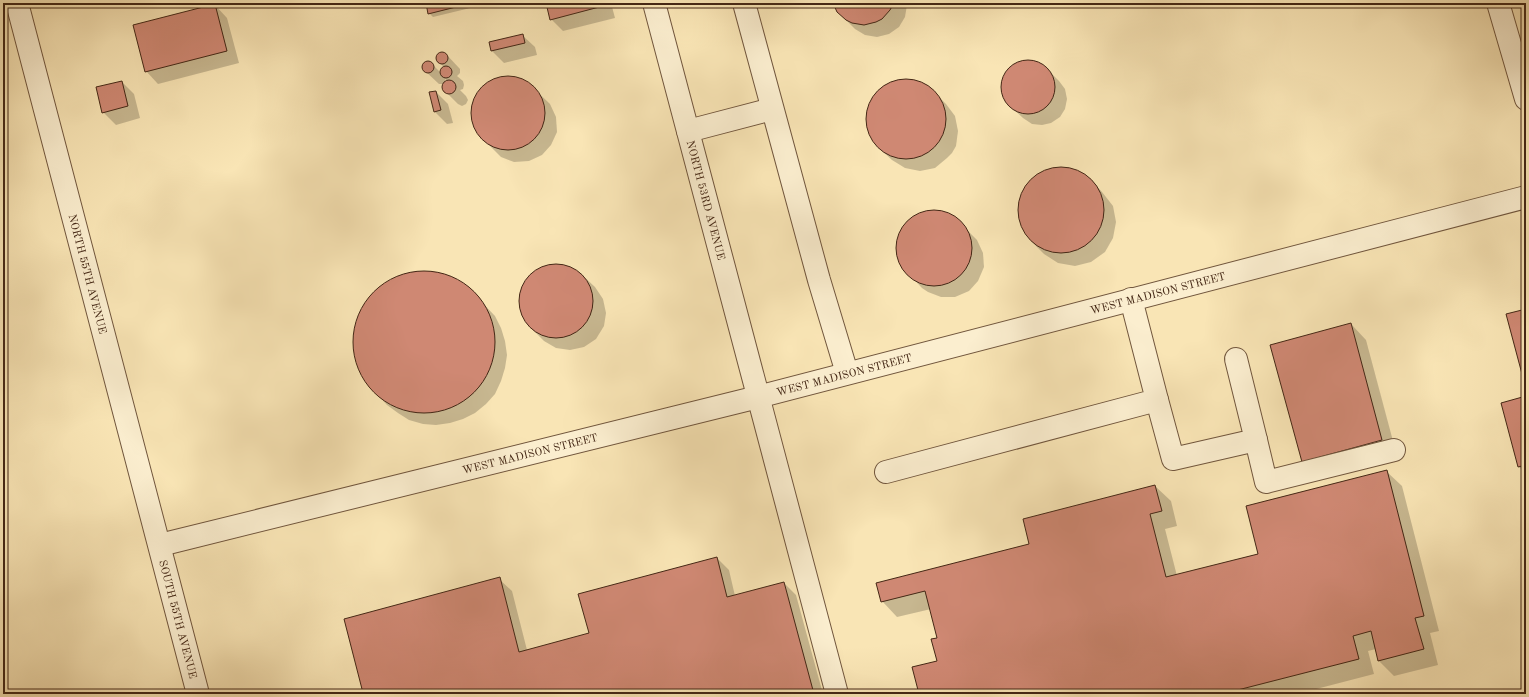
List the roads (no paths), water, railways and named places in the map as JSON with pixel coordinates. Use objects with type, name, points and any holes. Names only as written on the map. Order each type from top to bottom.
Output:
[{"type":"street","name":"NORTH 55TH AVENUE","points":[[17,3],[160,545]]},
{"type":"street","name":"NORTH 53RD AVENUE","points":[[654,3],[837,694]]},
{"type":"street","points":[[744,3],[819,280],[847,373]]},
{"type":"street","points":[[1498,3],[1526,99]]},
{"type":"street","points":[[688,131],[772,109]]},
{"type":"street","name":"WEST MADISON STREET","points":[[160,545],[758,397],[1526,197]]},
{"type":"street","points":[[1131,300],[1173,459],[1256,440]]},
{"type":"street","points":[[1236,359],[1266,482],[1394,450]]},
{"type":"street","points":[[886,472],[1157,400]]},
{"type":"street","name":"SOUTH 55TH AVENUE","points":[[160,545],[198,694]]}]
